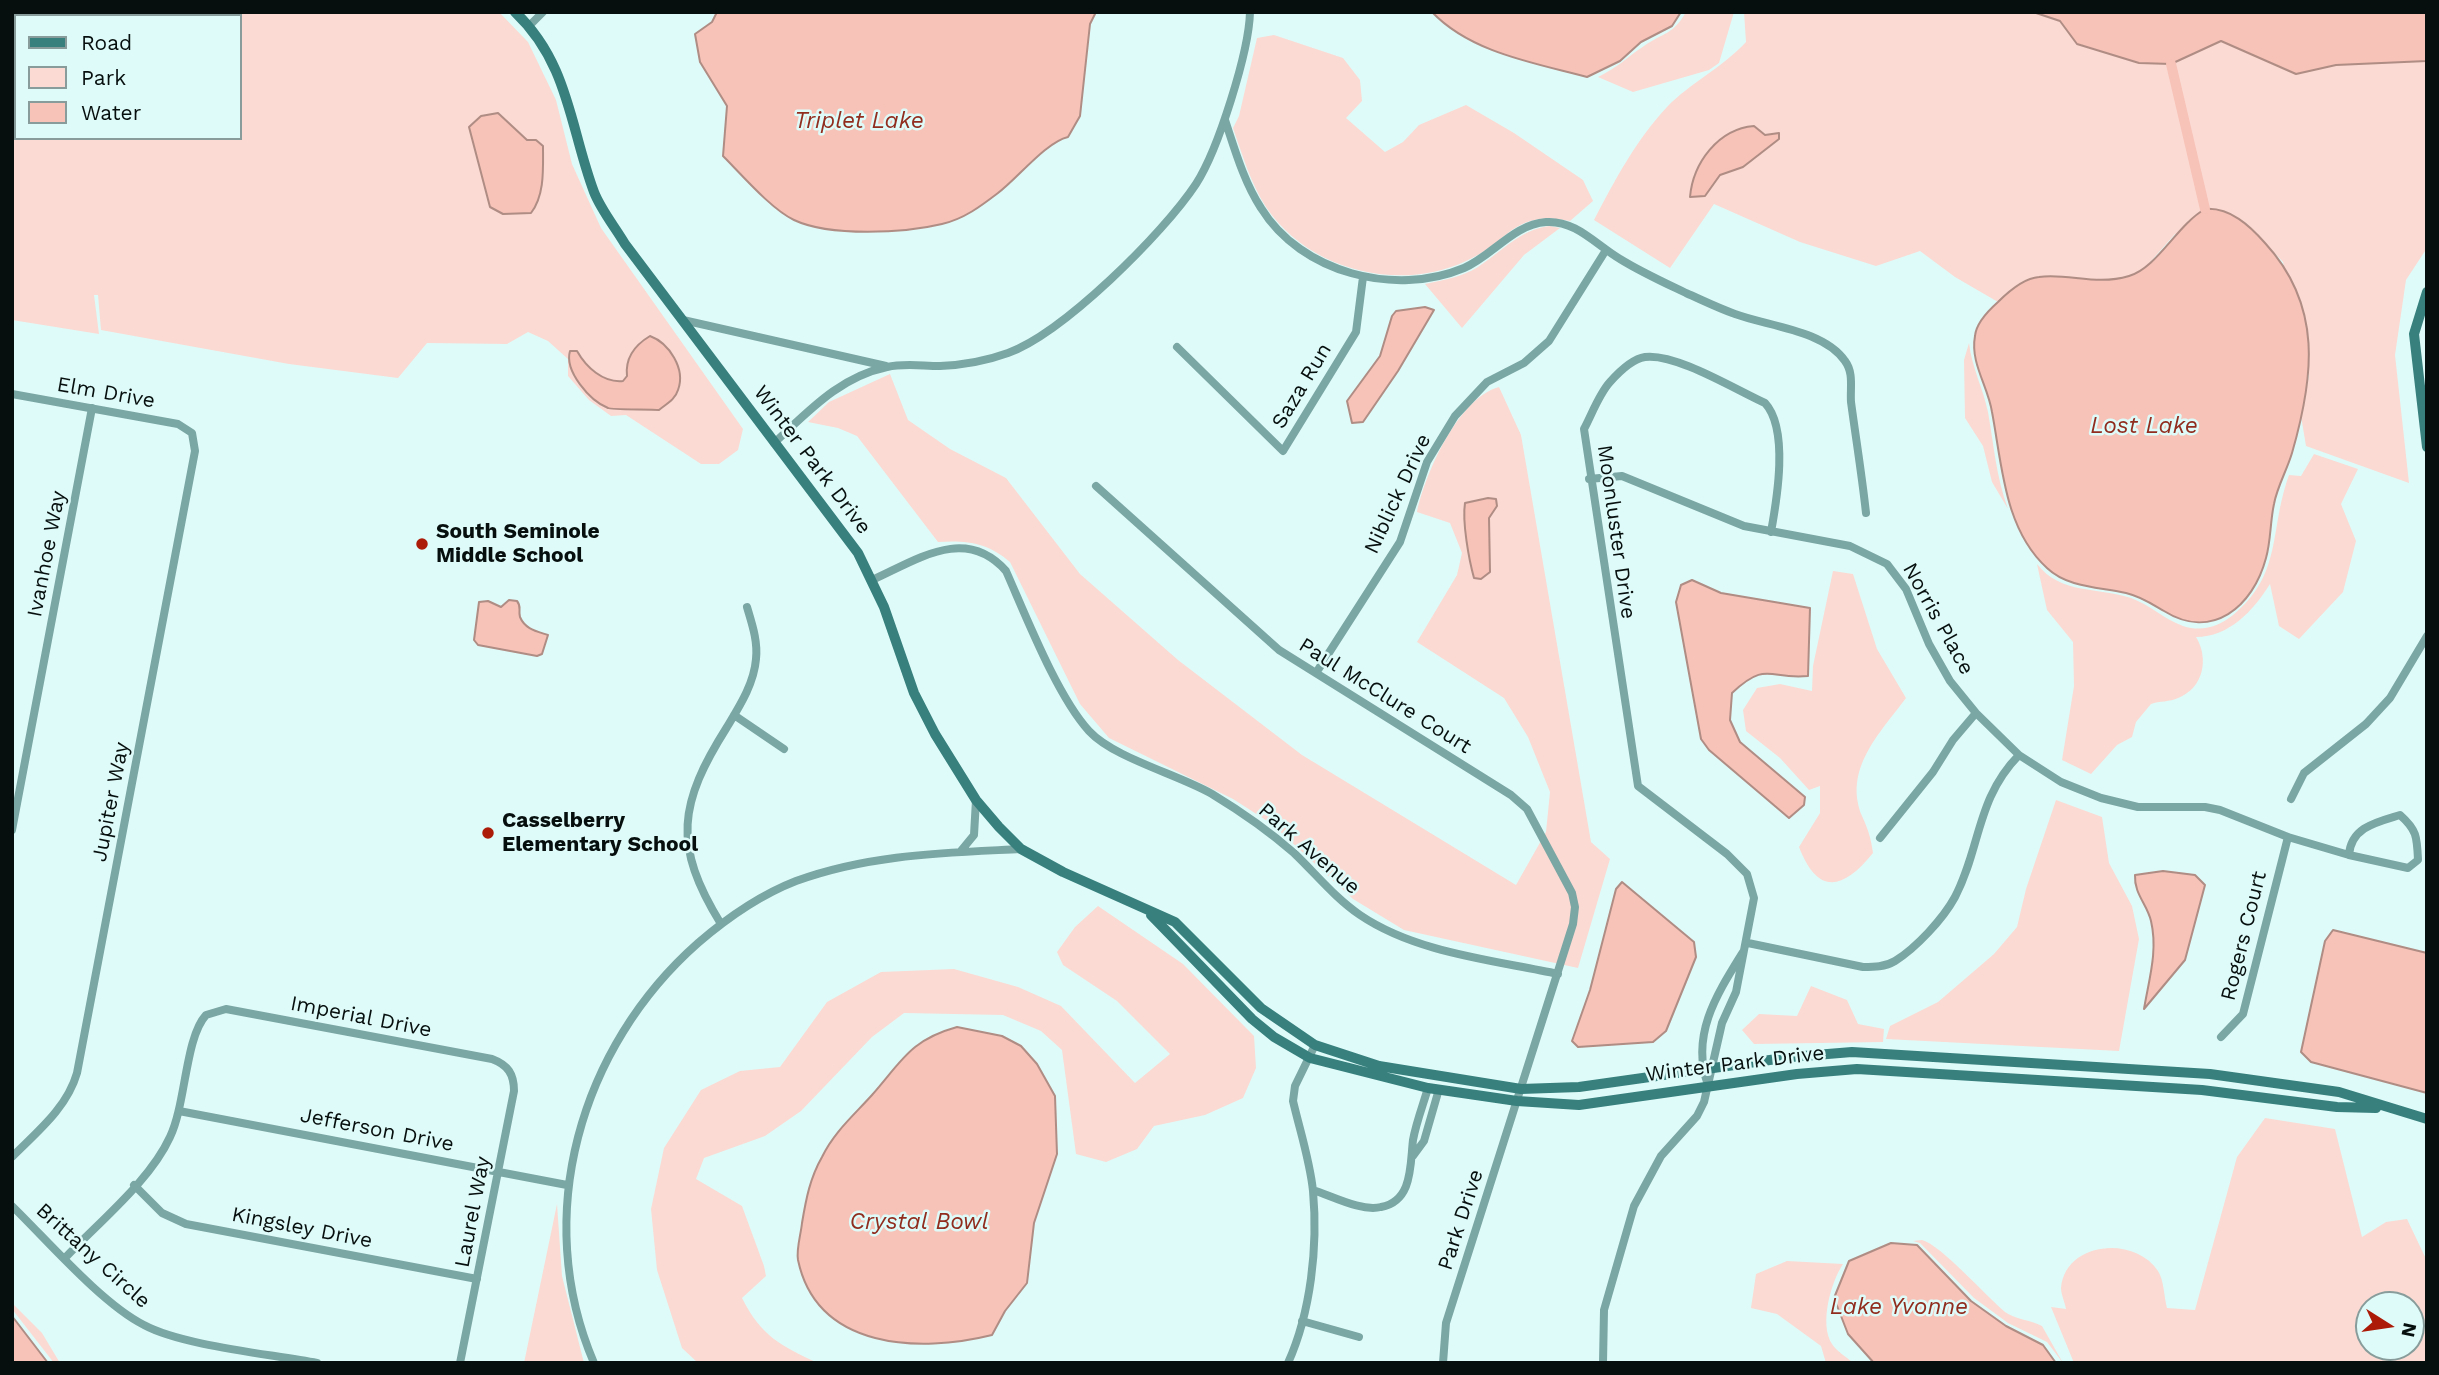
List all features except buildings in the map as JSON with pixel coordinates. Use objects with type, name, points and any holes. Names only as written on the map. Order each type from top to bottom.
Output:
[{"type":"street","name":"Winter Park Drive","points":[[515,12],[529,26],[566,91],[596,197],[625,244],[774,443],[845,531],[873,580],[914,693],[935,734],[976,800],[1021,849],[1150,914],[1175,922],[1261,1008],[1315,1045],[1379,1066],[1521,1089],[1579,1087],[1852,1052],[2204,1074],[2339,1092],[2385,1109],[2427,1119]]},
{"type":"street","points":[[529,26],[543,12]]},
{"type":"street","points":[[683,320],[889,366],[977,363],[1010,352],[1064,321],[1150,238],[1196,184],[1224,120],[1247,39],[1250,12]]},
{"type":"street","points":[[1224,120],[1249,185],[1262,210],[1276,227],[1314,258],[1339,270],[1394,281],[1451,274],[1472,264],[1535,223],[1567,225],[1657,279],[1734,314],[1794,330],[1837,352],[1851,372],[1851,400],[1866,513]]},
{"type":"street","name":"Niblick Drive","points":[[1316,673],[1400,542],[1427,462],[1455,416],[1486,382],[1524,363],[1549,341],[1606,250]]},
{"type":"street","name":"Saza Run","points":[[1177,347],[1283,451],[1356,332],[1363,276]]},
{"type":"street","points":[[2427,292],[2414,334],[2427,447]]},
{"type":"street","name":"Moonluster Drive","points":[[1708,1069],[1722,1023],[1736,992],[1748,943],[1754,898],[1747,874],[1727,854],[1637,786],[1589,479],[1584,429],[1608,383],[1631,363],[1645,357],[1677,363],[1765,403],[1772,411],[1778,444],[1778,493],[1771,532]]},
{"type":"street","points":[[774,443],[843,383],[889,366]]},
{"type":"street","name":"Elm Drive","points":[[12,394],[178,424],[192,433]]},
{"type":"street","name":"Ivanhoe Way","points":[[12,830],[92,408]]},
{"type":"street","name":"Jupiter Way","points":[[12,1157],[60,1107],[72,1091],[77,1073],[195,451],[192,433]]},
{"type":"street","name":"Norris Place","points":[[1589,479],[1622,476],[1744,526],[1850,547],[1887,564],[1906,589],[1929,644],[1950,681],[1976,713],[2020,755],[2061,782],[2101,799],[2138,807],[2213,809],[2288,837],[2349,855],[2408,868],[2418,860],[2414,827],[2400,815],[2365,825],[2354,838],[2349,855]]},
{"type":"street","name":"Paul McClure Court","points":[[1096,486],[1279,650],[1511,795],[1527,809],[1572,893],[1575,907],[1558,974]]},
{"type":"street","name":"Park Avenue","points":[[873,580],[946,548],[963,547],[982,551],[996,559],[1006,571],[1046,658],[1079,717],[1102,742],[1174,774],[1250,819],[1293,853],[1339,898],[1361,915],[1391,932],[1425,944],[1558,974]]},
{"type":"street","points":[[721,924],[693,871],[688,845],[688,813],[694,786],[705,762],[751,684],[756,660],[756,640],[747,607]]},
{"type":"street","points":[[2291,799],[2304,774],[2366,724],[2390,698],[2427,636]]},
{"type":"street","points":[[1880,838],[1976,713]]},
{"type":"street","points":[[734,715],[784,750]]},
{"type":"street","points":[[1748,943],[1863,967],[1879,967],[1894,961],[1912,947],[1955,898],[1990,796],[2001,774],[2020,755]]},
{"type":"street","points":[[960,852],[974,835],[976,800]]},
{"type":"street","name":"Rogers Court","points":[[2221,1037],[2243,1014],[2288,837]]},
{"type":"street","points":[[594,1363],[578,1315],[569,1274],[567,1185],[580,1122],[610,1052],[649,992],[676,962],[721,924],[794,882],[838,867],[886,857],[1021,849]]},
{"type":"street","name":"Winter Park Drive","points":[[1150,914],[1252,1019],[1274,1037],[1310,1058],[1434,1088],[1517,1101],[1579,1105],[1708,1086],[1857,1069],[2015,1076],[2202,1090],[2337,1107],[2385,1109]]},
{"type":"street","name":"Moonluster Drive","points":[[1708,1069],[1700,1055],[1709,1016],[1723,984],[1748,943]]},
{"type":"street","points":[[1521,1089],[1558,974]]},
{"type":"street","name":"Imperial Drive","points":[[180,1111],[195,1033],[206,1014],[226,1009],[492,1059],[508,1068]]},
{"type":"street","points":[[1709,1016],[1722,1023]]},
{"type":"street","points":[[1288,1363],[1302,1321],[1314,1237],[1313,1190],[1293,1101],[1295,1086],[1315,1045]]},
{"type":"street","points":[[2015,1076],[2016,1063]]},
{"type":"street","name":"Laurel Way","points":[[460,1363],[514,1091],[514,1079],[508,1068]]},
{"type":"street","points":[[1603,1363],[1604,1310],[1634,1206],[1661,1156],[1697,1116],[1708,1086],[1708,1069]]},
{"type":"street","points":[[2202,1090],[2204,1074]]},
{"type":"street","points":[[1313,1190],[1381,1208],[1396,1201],[1404,1192],[1413,1156],[1413,1139],[1434,1088]]},
{"type":"street","name":"Park Drive","points":[[1443,1363],[1446,1323],[1521,1089]]},
{"type":"street","points":[[65,1258],[162,1152],[180,1111]]},
{"type":"street","name":"Jefferson Drive","points":[[180,1111],[567,1185]]},
{"type":"street","name":"Kingsley Drive","points":[[134,1185],[162,1213],[186,1224],[477,1279]]},
{"type":"street","name":"Brittany Circle","points":[[12,1206],[122,1312],[144,1326],[193,1340],[317,1363]]},
{"type":"street","points":[[1302,1321],[1359,1337]]},
{"type":"green space","points":[[12,12],[499,12],[528,42],[556,100],[572,164],[601,228],[743,429],[738,450],[719,464],[701,464],[626,415],[611,416],[589,400],[568,376],[568,359],[548,341],[528,332],[507,344],[427,343],[398,378],[289,364],[101,330],[98,295],[94,295],[99,334],[12,320]]},
{"type":"green space","points":[[1686,12],[1734,12],[1719,63],[1709,70],[1633,92],[1598,77],[1672,29]]},
{"type":"green space","points":[[1744,12],[2033,12],[2060,21],[2077,44],[2171,64],[2221,41],[2296,74],[2336,65],[2427,61],[2427,248],[2406,280],[2395,355],[2409,483],[2306,446],[2301,416],[2309,376],[2283,262],[2246,223],[2175,234],[2144,269],[2131,276],[2092,282],[2039,277],[2025,281],[1998,302],[1955,277],[1920,251],[1876,266],[1800,242],[1714,204],[1670,268],[1594,220],[1645,133],[1667,107],[1746,42]]},
{"type":"green space","points":[[1274,35],[1343,58],[1360,80],[1362,101],[1346,118],[1385,152],[1403,142],[1419,125],[1466,105],[1514,133],[1583,180],[1593,201],[1570,221],[1551,218],[1524,223],[1481,253],[1440,270],[1412,275],[1384,275],[1357,270],[1330,260],[1306,247],[1284,229],[1266,207],[1251,179],[1233,128],[1239,116],[1257,38]]},
{"type":"green space","points":[[1550,226],[1560,228],[1524,255],[1462,328],[1425,284],[1453,278],[1472,270],[1521,236]]},
{"type":"green space","points":[[1969,343],[1988,412],[1998,473],[2008,509],[1992,482],[1983,446],[1965,418],[1964,360]]},
{"type":"green space","points":[[890,374],[908,420],[950,449],[1006,478],[1080,574],[1178,660],[1302,755],[1516,885],[1546,832],[1550,792],[1528,737],[1504,698],[1417,642],[1457,575],[1462,553],[1450,523],[1417,512],[1421,496],[1436,459],[1457,421],[1484,394],[1499,387],[1521,435],[1591,842],[1610,859],[1578,968],[1404,930],[1353,899],[1272,824],[1233,799],[1109,738],[1080,704],[1010,562],[977,544],[938,542],[857,436],[838,428],[808,422],[829,402]]},
{"type":"green space","points":[[2314,454],[2358,469],[2341,504],[2356,541],[2343,592],[2299,639],[2279,626],[2270,584],[2256,604],[2239,621],[2219,633],[2196,637],[2202,654],[2202,672],[2194,687],[2187,693],[2175,699],[2151,704],[2136,722],[2132,737],[2117,745],[2091,774],[2062,760],[2074,686],[2073,642],[2047,610],[2037,564],[2057,581],[2131,598],[2183,626],[2203,628],[2222,623],[2249,599],[2260,584],[2272,550],[2289,475],[2301,476]]},
{"type":"green space","points":[[1833,571],[1853,574],[1877,649],[1906,698],[1867,752],[1857,783],[1857,799],[1873,853],[1851,875],[1832,882],[1814,874],[1799,847],[1820,813],[1820,786],[1809,790],[1780,758],[1746,731],[1743,710],[1757,688],[1780,684],[1812,691],[1813,666]]},
{"type":"green space","points":[[2056,800],[2102,817],[2109,863],[2132,906],[2139,939],[2119,1051],[1886,1039],[1890,1026],[1938,1002],[1994,954],[2017,927],[2026,889]]},
{"type":"green space","points":[[1098,906],[1183,964],[1254,1036],[1256,1068],[1243,1098],[1205,1115],[1154,1126],[1137,1149],[1106,1162],[1076,1154],[1062,1050],[1041,1031],[1003,1015],[904,1013],[872,1037],[801,1111],[765,1136],[704,1158],[696,1179],[742,1206],[766,1276],[742,1298],[749,1311],[773,1338],[818,1363],[698,1363],[682,1348],[657,1270],[651,1209],[664,1148],[701,1090],[740,1071],[780,1067],[827,1002],[881,972],[954,969],[1018,987],[1061,1006],[1135,1083],[1170,1054],[1117,1001],[1063,965],[1057,952],[1075,927]]},
{"type":"green space","points":[[1811,986],[1847,1000],[1858,1024],[1884,1029],[1883,1042],[1754,1044],[1742,1030],[1759,1014],[1797,1016]]},
{"type":"green space","points":[[2265,1118],[2335,1129],[2362,1237],[2386,1222],[2407,1219],[2427,1261],[2427,1363],[2074,1363],[2051,1307],[2066,1309],[2061,1288],[2065,1273],[2074,1261],[2087,1253],[2118,1248],[2147,1260],[2158,1271],[2167,1308],[2195,1310],[2237,1157]]},
{"type":"green space","points":[[557,1204],[562,1276],[584,1363],[524,1363]]},
{"type":"green space","points":[[1922,1240],[1952,1261],[2005,1312],[2042,1326],[2063,1363],[2047,1342],[2008,1323],[1974,1298],[1920,1243],[1913,1241]]},
{"type":"green space","points":[[1787,1261],[1843,1264],[1834,1281],[1828,1303],[1828,1336],[1834,1347],[1853,1363],[1826,1363],[1821,1346],[1777,1314],[1751,1308],[1756,1274]]},
{"type":"green space","points":[[12,1303],[42,1333],[60,1363],[54,1363],[12,1309]]},
{"type":"water","name":"Triplet Lake","points":[[717,12],[1096,12],[1090,24],[1080,116],[1068,137],[1050,146],[1006,187],[958,219],[926,227],[868,232],[827,229],[794,220],[766,200],[723,156],[727,106],[700,62],[695,34],[712,22]]},
{"type":"water","points":[[1432,12],[1681,12],[1672,26],[1641,42],[1620,61],[1587,77],[1484,47],[1448,26]]},
{"type":"water","points":[[2033,12],[2427,12],[2427,61],[2336,65],[2296,74],[2221,41],[2171,64],[2139,63],[2077,44],[2060,21]]},
{"type":"water","points":[[498,113],[527,140],[536,140],[543,146],[541,190],[531,213],[503,214],[490,207],[469,127],[481,116]]},
{"type":"water","points":[[1754,126],[1765,135],[1779,133],[1779,139],[1743,167],[1720,175],[1705,196],[1690,197],[1696,172],[1710,150],[1729,134]]},
{"type":"water","name":"Lost Lake","points":[[2205,209],[2223,211],[2246,224],[2284,267],[2297,292],[2305,317],[2308,370],[2300,425],[2275,498],[2268,552],[2260,576],[2241,604],[2228,614],[2214,620],[2198,622],[2182,619],[2131,594],[2065,580],[2047,568],[2033,552],[2013,515],[2007,495],[1990,402],[1977,365],[1974,346],[1976,331],[1984,318],[2022,283],[2033,278],[2050,276],[2105,280],[2129,276],[2149,264],[2185,225]]},
{"type":"water","points":[[1425,307],[1434,310],[1398,371],[1363,422],[1352,423],[1347,401],[1380,356],[1392,316],[1396,311]]},
{"type":"water","points":[[650,336],[664,344],[678,366],[680,382],[673,399],[659,410],[616,409],[608,408],[586,392],[571,367],[570,351],[577,351],[585,363],[602,377],[623,381],[627,376],[632,353]]},
{"type":"water","points":[[1496,499],[1497,506],[1489,518],[1490,572],[1481,579],[1474,578],[1464,511],[1465,503]]},
{"type":"water","points":[[1692,580],[1721,593],[1810,608],[1808,676],[1761,674],[1732,693],[1730,720],[1740,742],[1805,797],[1804,805],[1789,818],[1709,750],[1701,739],[1676,602],[1681,585]]},
{"type":"water","points":[[509,600],[517,601],[520,617],[525,624],[548,635],[542,654],[537,656],[478,645],[474,640],[479,602],[488,601],[501,607]]},
{"type":"water","points":[[2163,871],[2195,875],[2205,885],[2185,960],[2144,1009],[2154,943],[2151,921],[2137,888],[2135,875]]},
{"type":"water","points":[[1622,882],[1694,942],[1696,957],[1666,1031],[1653,1042],[1578,1047],[1572,1041],[1590,990],[1616,889]]},
{"type":"water","points":[[2333,930],[2427,953],[2427,1093],[2311,1062],[2301,1052],[2325,941]]},
{"type":"water","name":"Crystal Bowl","points":[[957,1027],[1002,1036],[1021,1046],[1037,1064],[1055,1096],[1057,1154],[1034,1223],[1027,1283],[1005,1311],[992,1335],[934,1344],[875,1338],[849,1328],[826,1312],[809,1290],[798,1260],[798,1246],[809,1189],[814,1173],[832,1140],[908,1053],[928,1038]]},
{"type":"water","name":"Lake Yvonne","points":[[1891,1243],[1917,1245],[1971,1301],[2006,1326],[2043,1345],[2056,1363],[1874,1363],[1848,1334],[1834,1298],[1849,1261]]},
{"type":"water","points":[[12,1316],[48,1363],[12,1363]]},
{"type":"waterway","points":[[2171,64],[2205,209]]},
{"type":"place","name":"South Seminole Middle School","points":[[422,544]]},
{"type":"place","name":"Casselberry Elementary School","points":[[488,833]]}]
